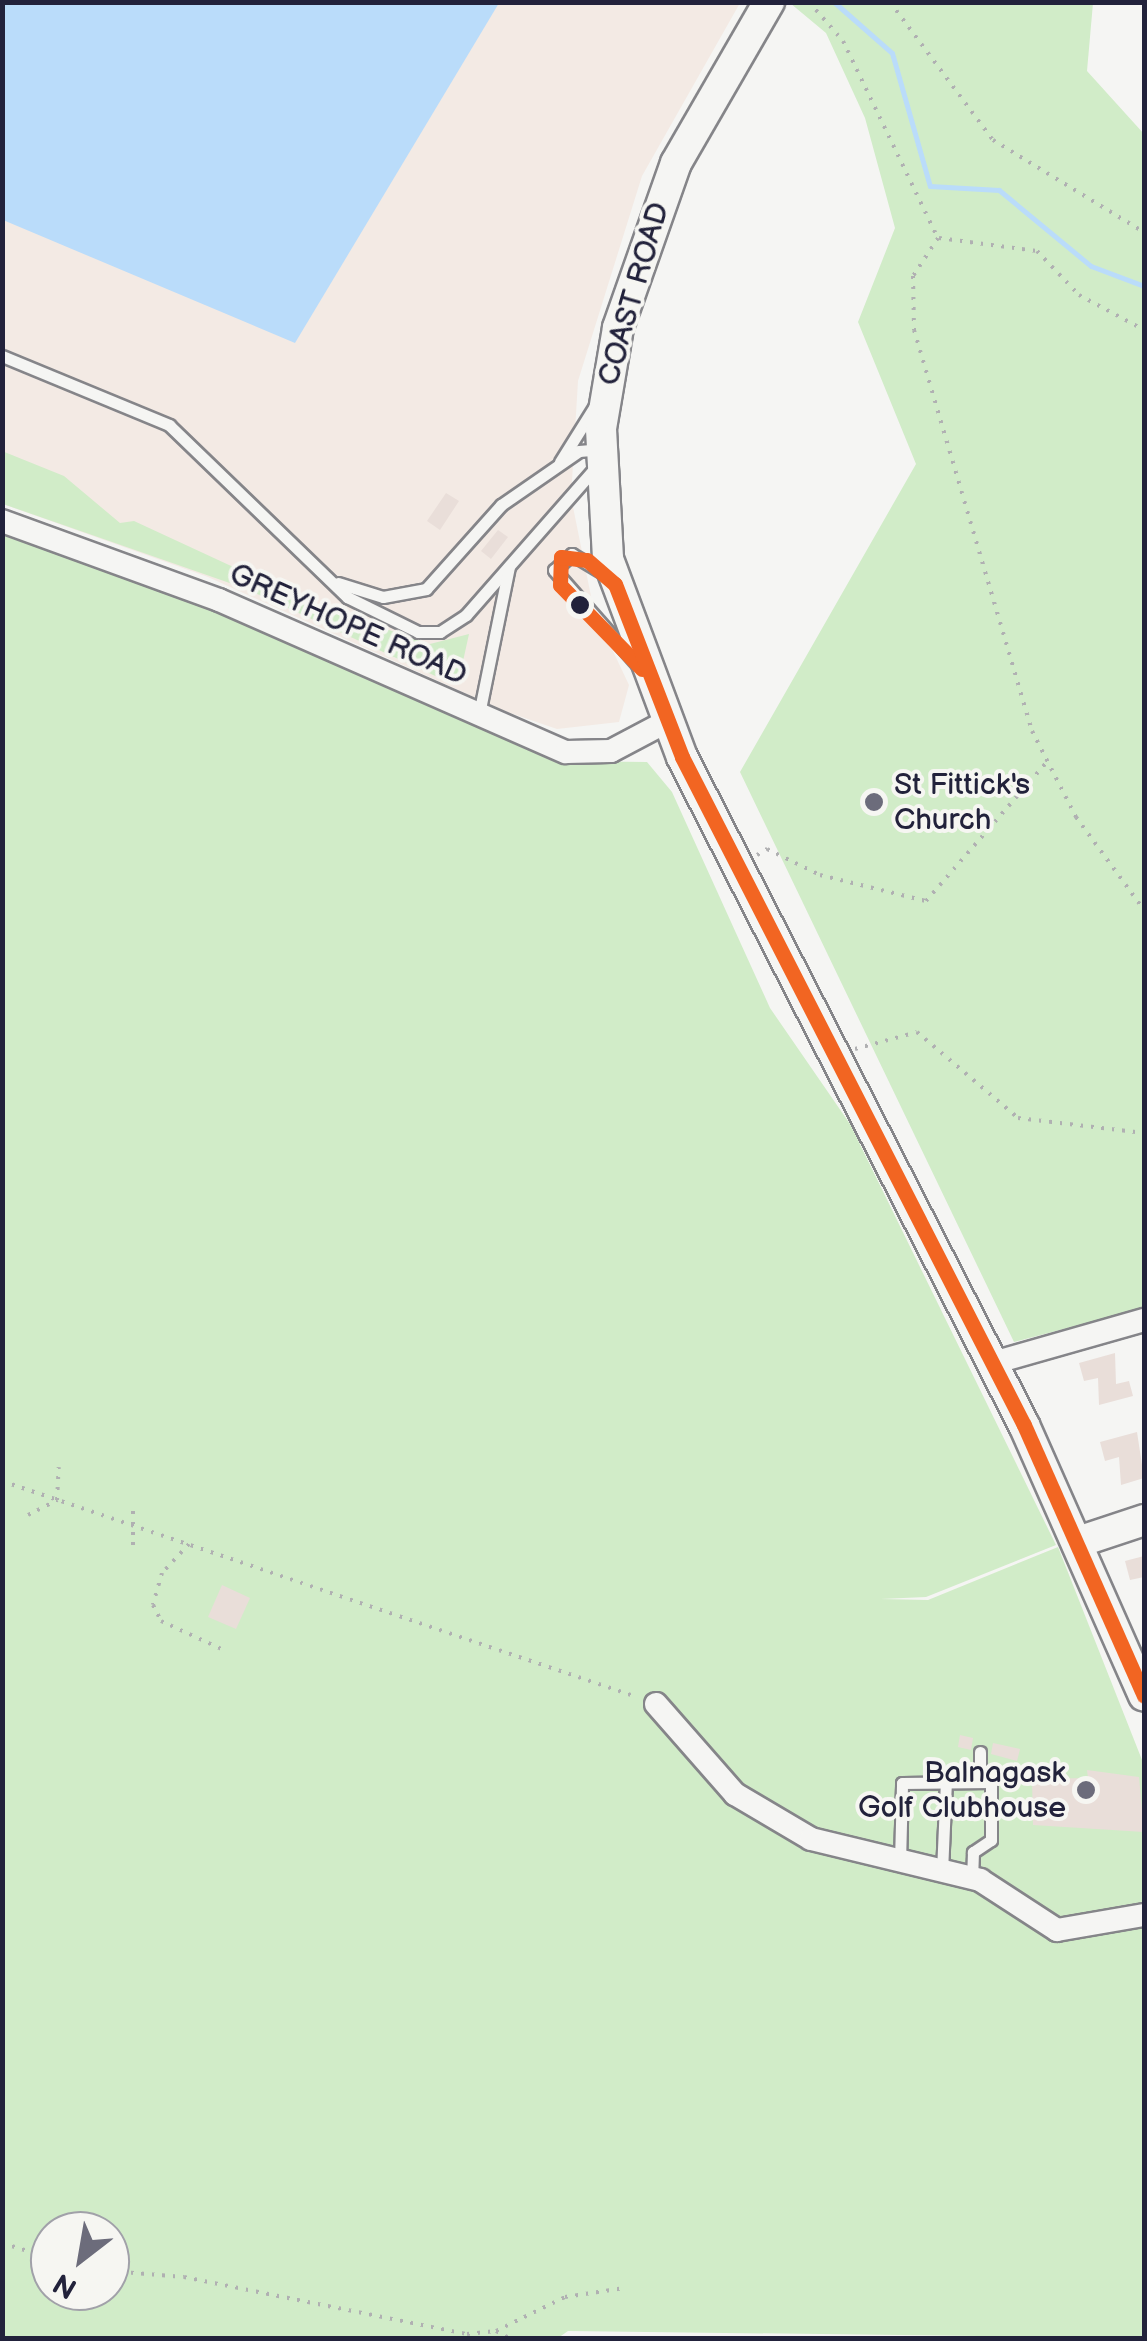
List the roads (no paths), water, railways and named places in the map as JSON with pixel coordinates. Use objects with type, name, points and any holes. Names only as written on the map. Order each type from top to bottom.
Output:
[{"type":"street","name":"COAST ROAD","points":[[769,2],[662,196],[606,388],[600,456],[615,584],[642,668],[666,722],[842,1056],[1137,1648],[1144,1696]]},
{"type":"street","name":"GREYHOPE ROAD","points":[[2,521],[219,600],[479,716],[594,754],[666,722]]},
{"type":"street","points":[[993,1363],[1144,1320]]},
{"type":"street","points":[[1081,1541],[1144,1520]]},
{"type":"street","points":[[656,1704],[761,1814],[900,1862],[972,1878],[1057,1930],[1144,1916]]},
{"type":"lane","points":[[2,356],[168,424],[365,611],[433,633],[466,615],[600,456]]},
{"type":"lane","points":[[555,470],[606,388]]},
{"type":"lane","points":[[326,576],[369,596],[426,589],[501,505],[555,470],[600,456]]},
{"type":"lane","points":[[615,584],[578,556],[555,565],[560,585],[642,668]]},
{"type":"lane","points":[[479,716],[510,562]]},
{"type":"lane","points":[[980,1752],[980,1782]]},
{"type":"lane","points":[[942,1872],[946,1782]]},
{"type":"lane","points":[[900,1862],[902,1783],[992,1782],[991,1840],[972,1852],[972,1878]]},
{"type":"water","points":[[2,3],[499,3],[295,343],[3,220]]},
{"type":"waterway","points":[[834,2],[892,53],[930,186],[999,190],[1091,266],[1144,286]]},
{"type":"place","name":"St Fittick's Church","points":[[874,802]]},
{"type":"place","name":"Balnagask Golf Clubhouse","points":[[1086,1790]]}]
